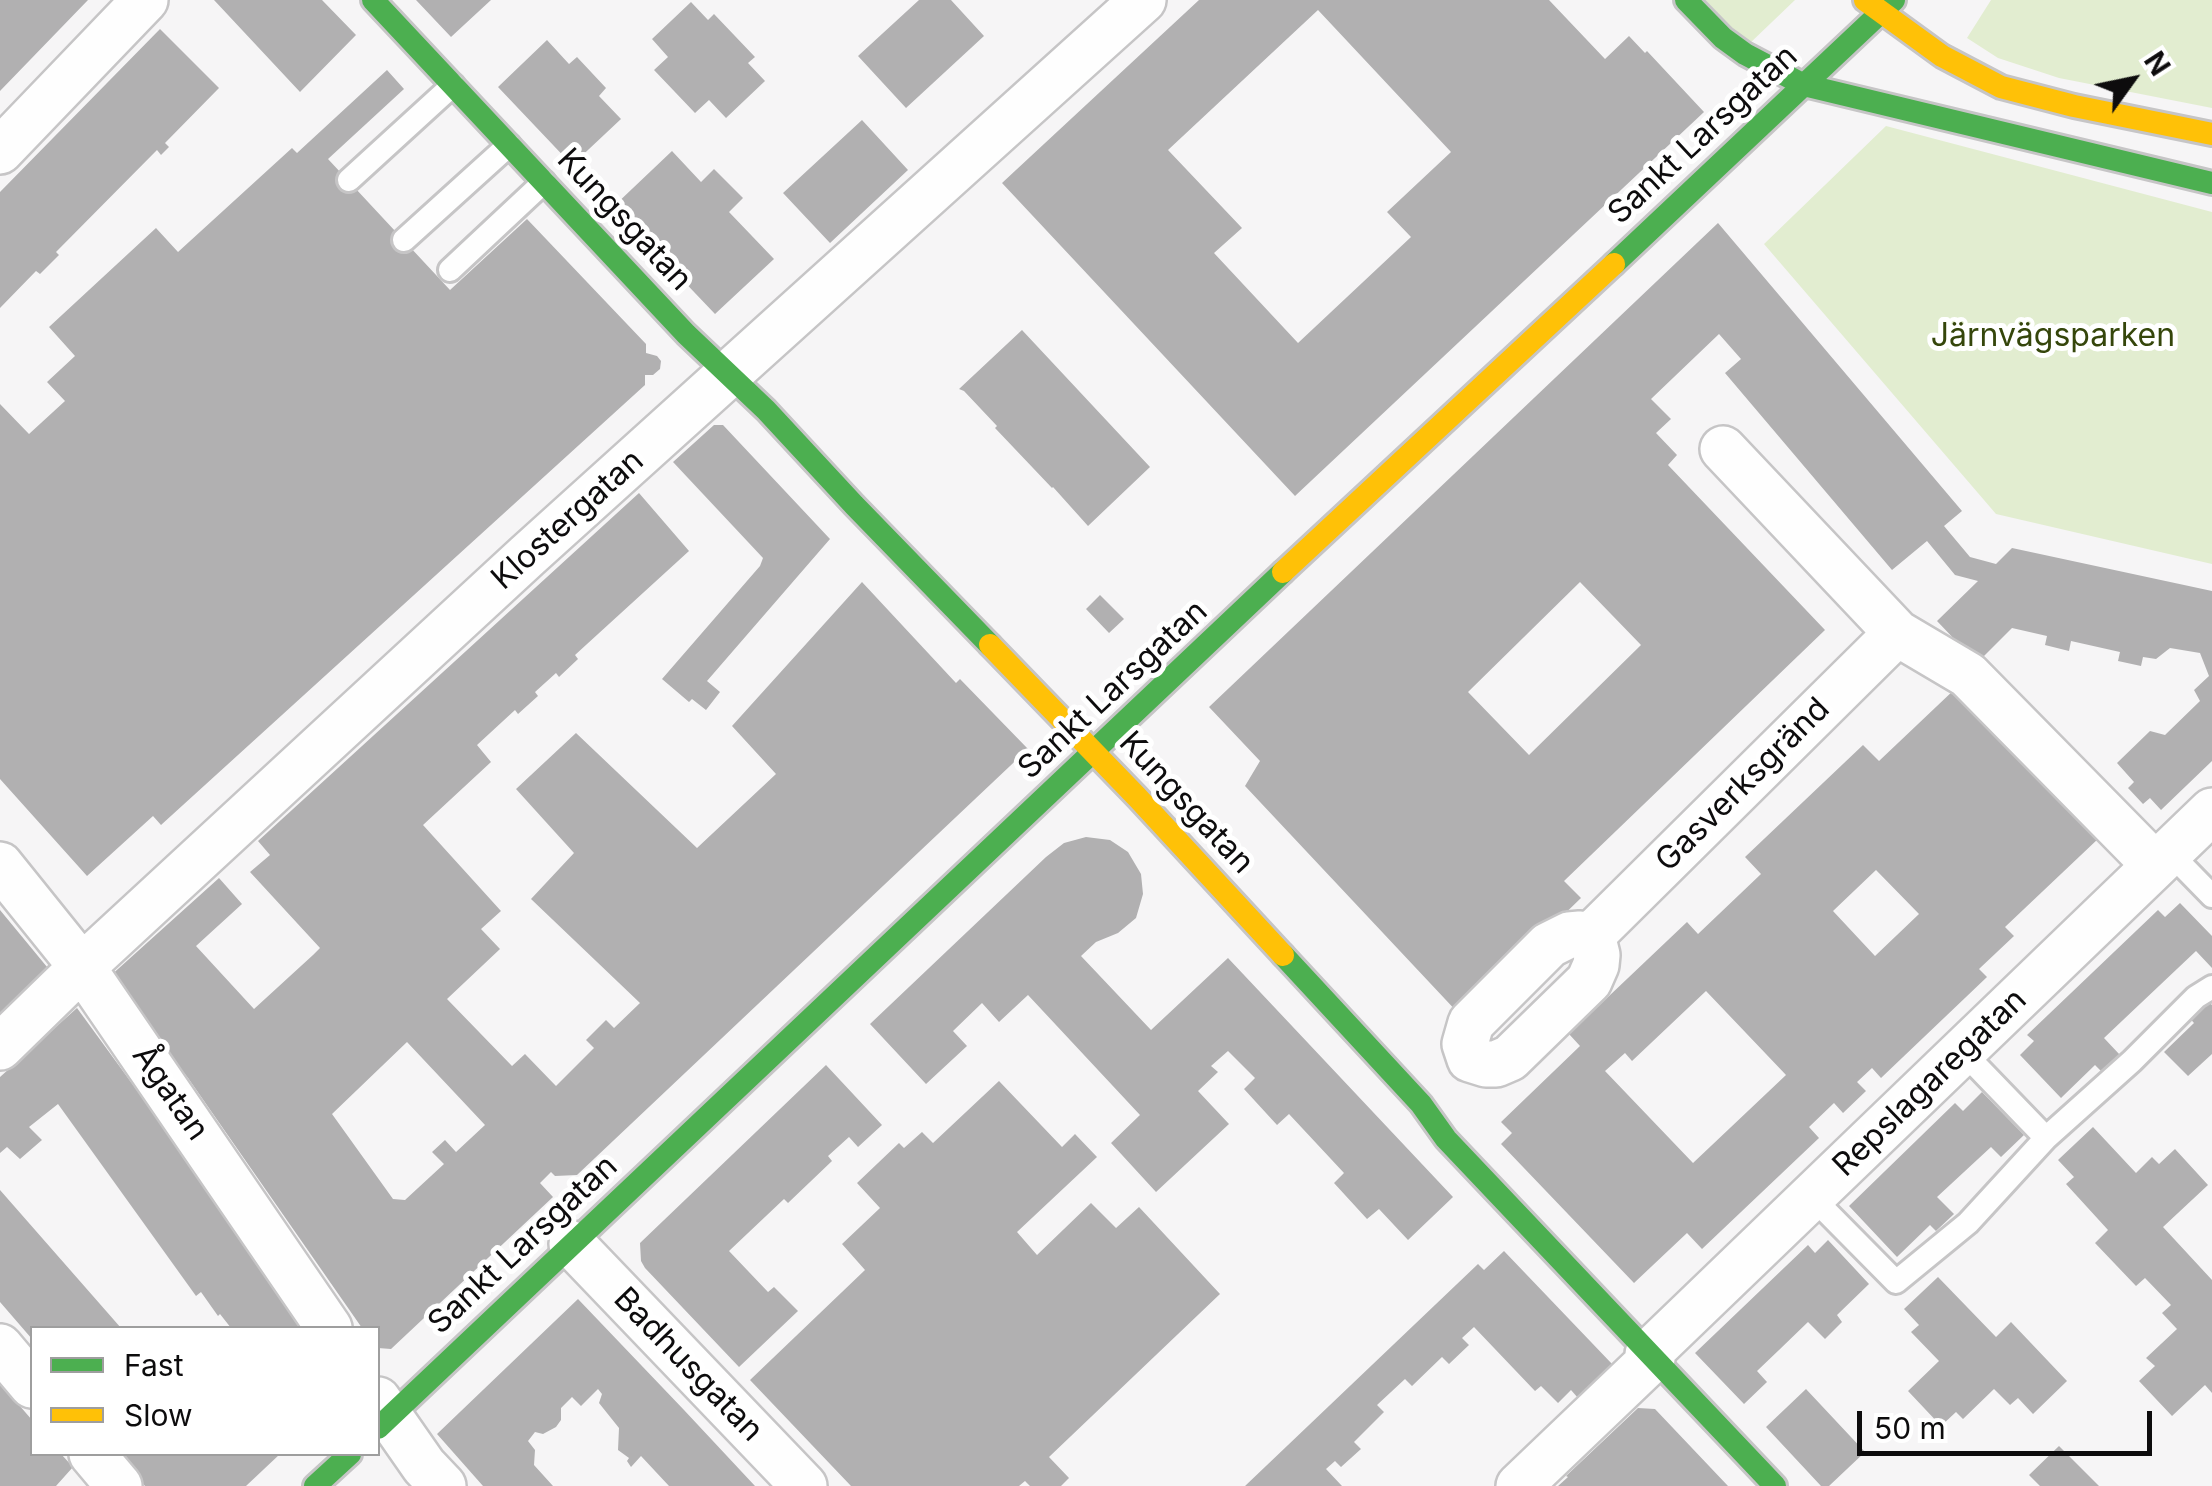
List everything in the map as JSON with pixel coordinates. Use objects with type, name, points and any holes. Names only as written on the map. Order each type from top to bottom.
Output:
[{"type":"main road","name":"Kungsgatan","points":[[372,0],[698,346],[1094,753],[1421,1104],[1446,1138],[1650,1357],[1758,1480]]},
{"type":"main road","points":[[1686,0],[1734,46],[1804,85],[2212,182]]},
{"type":"main road","points":[[1880,4],[1942,56],[2001,86],[2074,106],[2212,134]]},
{"type":"main road","name":"Sankt Larsgatan","points":[[381,1415],[572,1244],[1804,85],[1880,4]]},
{"type":"main road","points":[[315,1486],[348,1456]]},
{"type":"street","points":[[0,151],[146,0]]},
{"type":"street","name":"Klostergatan","points":[[0,1047],[394,680],[1142,0]]},
{"type":"street","points":[[1723,449],[1898,633],[1968,675],[2162,859]]},
{"type":"street","name":"Gasverksgränd","points":[[1421,1104],[1470,1059],[1465,1044],[1472,1023],[1549,945],[1568,935],[1589,938],[1898,633]]},
{"type":"street","name":"Repslagaregatan","points":[[1519,1486],[2212,810]]},
{"type":"street","name":"Ågatan","points":[[0,864],[82,968],[329,1326]]},
{"type":"street","name":"Badhusgatan","points":[[572,1244],[804,1486]]},
{"type":"street","points":[[0,1347],[30,1383]]},
{"type":"street","points":[[381,1415],[424,1479]]},
{"type":"street","points":[[94,1456],[119,1486]]},
{"type":"lane","points":[[348,180],[453,86]]},
{"type":"lane","points":[[404,240],[509,145]]},
{"type":"lane","points":[[450,270],[544,182]]},
{"type":"lane","points":[[2162,859],[2212,896]]},
{"type":"lane","points":[[1812,1197],[1896,1282],[1968,1223],[2046,1138],[2196,997],[2212,987]]},
{"type":"lane","points":[[1963,1052],[2046,1138]]},
{"type":"green space","points":[[1705,0],[1795,0],[1748,45]]},
{"type":"green space","points":[[1991,0],[2212,0],[2212,108],[2059,78],[1998,58],[1967,38]]},
{"type":"green space","name":"Järnvägsparken","points":[[1886,126],[2212,212],[2212,564],[1996,514],[1764,244]]},
{"type":"building","points":[[0,0],[88,0],[0,91]]},
{"type":"building","points":[[214,0],[322,0],[356,35],[300,92]]},
{"type":"building","points":[[416,0],[491,0],[451,37]]},
{"type":"building","points":[[919,0],[951,0],[984,36],[906,108],[858,56]]},
{"type":"building","points":[[1199,0],[1549,0],[1605,59],[1629,36],[1704,112],[1295,496],[1002,183]],"holes":[[[1318,10],[1451,152],[1387,212],[1411,237],[1298,343],[1214,253],[1242,228],[1168,150]]]},
{"type":"building","points":[[691,2],[708,20],[714,14],[755,57],[748,63],[765,81],[726,118],[709,100],[695,113],[654,70],[668,57],[652,39]]},
{"type":"building","points":[[160,29],[219,88],[165,143],[169,147],[161,155],[157,150],[56,252],[59,255],[40,274],[36,271],[0,308],[0,192]]},
{"type":"building","points":[[547,40],[569,64],[577,57],[606,88],[599,96],[621,119],[572,165],[498,87]]},
{"type":"building","points":[[387,70],[404,89],[328,159],[450,290],[527,219],[646,344],[646,353],[657,356],[660,369],[645,375],[645,385],[161,825],[153,816],[87,876],[0,779],[0,404],[29,434],[65,401],[47,382],[75,356],[49,327],[156,228],[178,252],[292,148],[297,153]]},
{"type":"building","points":[[862,120],[908,170],[830,243],[783,193]]},
{"type":"building","points":[[672,151],[701,182],[714,169],[743,198],[729,212],[774,259],[715,314],[613,207]]},
{"type":"building","points":[[1718,223],[1962,511],[1944,526],[1970,557],[1996,564],[2012,548],[2212,591],[2212,761],[2161,810],[2150,798],[2143,804],[2128,788],[2134,782],[2117,763],[2150,731],[2165,735],[2200,701],[2194,690],[2209,676],[2200,653],[2170,648],[2156,659],[2143,657],[2141,666],[2118,661],[2120,652],[2071,641],[2069,651],[2045,645],[2047,636],[2012,628],[1977,663],[1937,621],[1978,581],[1955,575],[1927,541],[1892,570],[1725,373],[1741,359],[1719,334],[1651,399],[1671,419],[1656,433],[1677,455],[1668,465],[1825,630],[1564,881],[1581,898],[1460,1015],[1245,786],[1260,761],[1209,707]],"holes":[[[1580,582],[1641,645],[1529,755],[1468,692]]]},
{"type":"building","points":[[1022,330],[1150,467],[1088,526],[959,389]]},
{"type":"building","points":[[714,425],[723,425],[830,539],[707,681],[720,692],[706,710],[692,699],[689,702],[662,679],[763,558],[673,462]]},
{"type":"building","points":[[639,493],[689,551],[575,655],[578,659],[559,677],[556,673],[535,692],[538,696],[518,714],[515,710],[477,745],[491,762],[423,825],[501,911],[481,929],[500,949],[447,999],[512,1066],[525,1054],[556,1086],[594,1048],[586,1040],[606,1020],[614,1028],[640,1003],[531,899],[574,853],[516,789],[576,733],[697,848],[776,774],[732,726],[862,582],[956,683],[960,679],[1028,749],[577,1175],[555,1176],[551,1172],[540,1183],[553,1197],[391,1349],[380,1348],[380,1326],[361,1326],[188,1078],[108,978],[219,878],[242,904],[196,946],[254,1009],[320,948],[250,872],[270,855],[258,841]],"holes":[[[407,1042],[485,1125],[456,1152],[445,1140],[432,1152],[444,1164],[405,1200],[393,1199],[332,1114]]]},
{"type":"building","points":[[1100,595],[1124,619],[1109,633],[1086,609]]},
{"type":"building","points":[[1956,688],[2099,838],[2005,927],[2014,936],[1979,969],[1987,977],[1881,1078],[1872,1068],[1857,1082],[1866,1091],[1843,1113],[1834,1103],[1809,1127],[1819,1138],[1702,1249],[1687,1233],[1634,1283],[1501,1144],[1512,1133],[1501,1122],[1580,1046],[1569,1034],[1687,922],[1698,934],[1761,874],[1745,857],[1863,745],[1879,761]],"holes":[[[1876,870],[1919,914],[1875,956],[1833,911]],[[1706,991],[1786,1075],[1693,1163],[1605,1071],[1625,1053],[1632,1061]]]},
{"type":"building","points":[[1086,837],[1110,840],[1128,852],[1141,874],[1143,894],[1136,918],[1081,956],[1151,1030],[1228,958],[1453,1197],[1408,1240],[1379,1209],[1367,1219],[1334,1183],[1344,1173],[1289,1114],[1277,1125],[1244,1089],[1255,1078],[1228,1051],[1211,1066],[1218,1072],[1198,1091],[1229,1124],[1156,1192],[1111,1143],[1140,1115],[1028,995],[999,1022],[982,1003],[953,1031],[967,1046],[926,1084],[870,1024],[1046,857],[1064,843]]},
{"type":"building","points":[[2180,903],[2212,936],[2212,968],[2196,951],[2104,1038],[2120,1055],[2102,1072],[2095,1065],[2061,1098],[2020,1055],[2034,1041],[2027,1035],[2158,910],[2165,917]]},
{"type":"building","points":[[0,910],[52,973],[0,1020]]},
{"type":"building","points":[[2205,998],[2212,1005],[2212,1054],[2188,1076],[2164,1052],[2194,1023],[2187,1015]]},
{"type":"building","points":[[77,1008],[306,1326],[229,1326],[218,1316],[201,1292],[196,1296],[58,1104],[29,1127],[42,1140],[20,1159],[7,1147],[0,1153],[0,1077]]},
{"type":"building","points":[[826,1065],[882,1125],[858,1147],[849,1137],[828,1156],[832,1161],[788,1203],[784,1199],[729,1251],[768,1292],[774,1287],[798,1311],[739,1367],[645,1268],[640,1243]]},
{"type":"building","points":[[999,1081],[1062,1147],[1075,1134],[1097,1157],[1017,1232],[1037,1255],[1091,1203],[1116,1228],[1139,1207],[1220,1294],[1049,1457],[1069,1478],[1061,1486],[1030,1486],[1025,1481],[1019,1486],[851,1486],[750,1380],[865,1270],[842,1244],[880,1208],[857,1183],[899,1143],[904,1148],[922,1132],[933,1143]]},
{"type":"building","points":[[1982,1092],[2024,1135],[2001,1157],[1991,1147],[1937,1197],[1954,1214],[1936,1231],[1930,1225],[1897,1257],[1849,1206],[1955,1103],[1963,1111]]},
{"type":"building","points":[[2093,1127],[2136,1173],[2152,1157],[2159,1164],[2175,1149],[2208,1185],[2163,1227],[2212,1280],[2212,1393],[2205,1385],[2172,1416],[2139,1381],[2155,1366],[2146,1358],[2177,1329],[2162,1313],[2171,1305],[2145,1278],[2136,1286],[2095,1243],[2108,1230],[2066,1184],[2074,1177],[2058,1160]]},
{"type":"building","points":[[0,1190],[119,1326],[30,1326],[30,1337],[0,1302]]},
{"type":"building","points":[[1828,1240],[1869,1284],[1837,1315],[1842,1322],[1825,1339],[1808,1322],[1757,1371],[1767,1382],[1744,1404],[1695,1353],[1808,1245],[1815,1253]]},
{"type":"building","points":[[1504,1251],[1613,1365],[1578,1398],[1571,1390],[1558,1403],[1541,1386],[1535,1391],[1474,1327],[1462,1338],[1469,1345],[1449,1364],[1442,1357],[1412,1386],[1405,1379],[1377,1405],[1384,1412],[1354,1442],[1361,1449],[1341,1467],[1335,1461],[1326,1469],[1342,1486],[1245,1486],[1478,1264],[1484,1270]]},
{"type":"building","points":[[1938,1277],[1996,1337],[2011,1322],[2067,1381],[2033,1414],[2018,1398],[2010,1405],[1994,1389],[1963,1419],[1956,1412],[1941,1426],[1908,1391],[1939,1361],[1911,1332],[1919,1325],[1904,1309]]},
{"type":"building","points":[[578,1299],[755,1486],[669,1486],[641,1456],[631,1467],[629,1458],[618,1450],[619,1428],[599,1403],[602,1394],[598,1389],[581,1406],[572,1397],[561,1408],[561,1420],[556,1427],[543,1434],[535,1432],[528,1441],[535,1450],[534,1465],[553,1486],[483,1486],[437,1434]]},
{"type":"building","points":[[0,1383],[30,1418],[30,1456],[63,1456],[73,1467],[56,1486],[0,1486]]},
{"type":"building","points":[[1806,1389],[1865,1452],[1829,1486],[1821,1486],[1766,1427]]},
{"type":"building","points":[[1638,1408],[1655,1409],[1728,1486],[1558,1486]]},
{"type":"building","points":[[2059,1446],[2099,1486],[2040,1486],[2029,1475]]},
{"type":"building","points":[[119,1456],[278,1456],[246,1486],[145,1486]]},
{"type":"traffic: fast","points":[[373,0],[686,334],[766,410],[990,645]]},
{"type":"traffic: fast","points":[[1686,0],[1723,38],[1745,54],[1804,85],[2212,183]]},
{"type":"traffic: fast","points":[[1614,264],[1894,0]]},
{"type":"traffic: fast","points":[[380,1426],[1283,572]]},
{"type":"traffic: fast","points":[[1283,955],[1421,1104],[1446,1139],[1775,1486]]},
{"type":"traffic: fast","points":[[315,1486],[348,1456]]},
{"type":"traffic: slow","points":[[1865,0],[1942,56],[2001,87],[2212,134]]},
{"type":"traffic: slow","points":[[1283,572],[1614,264]]},
{"type":"traffic: slow","points":[[990,645],[1283,955]]}]
